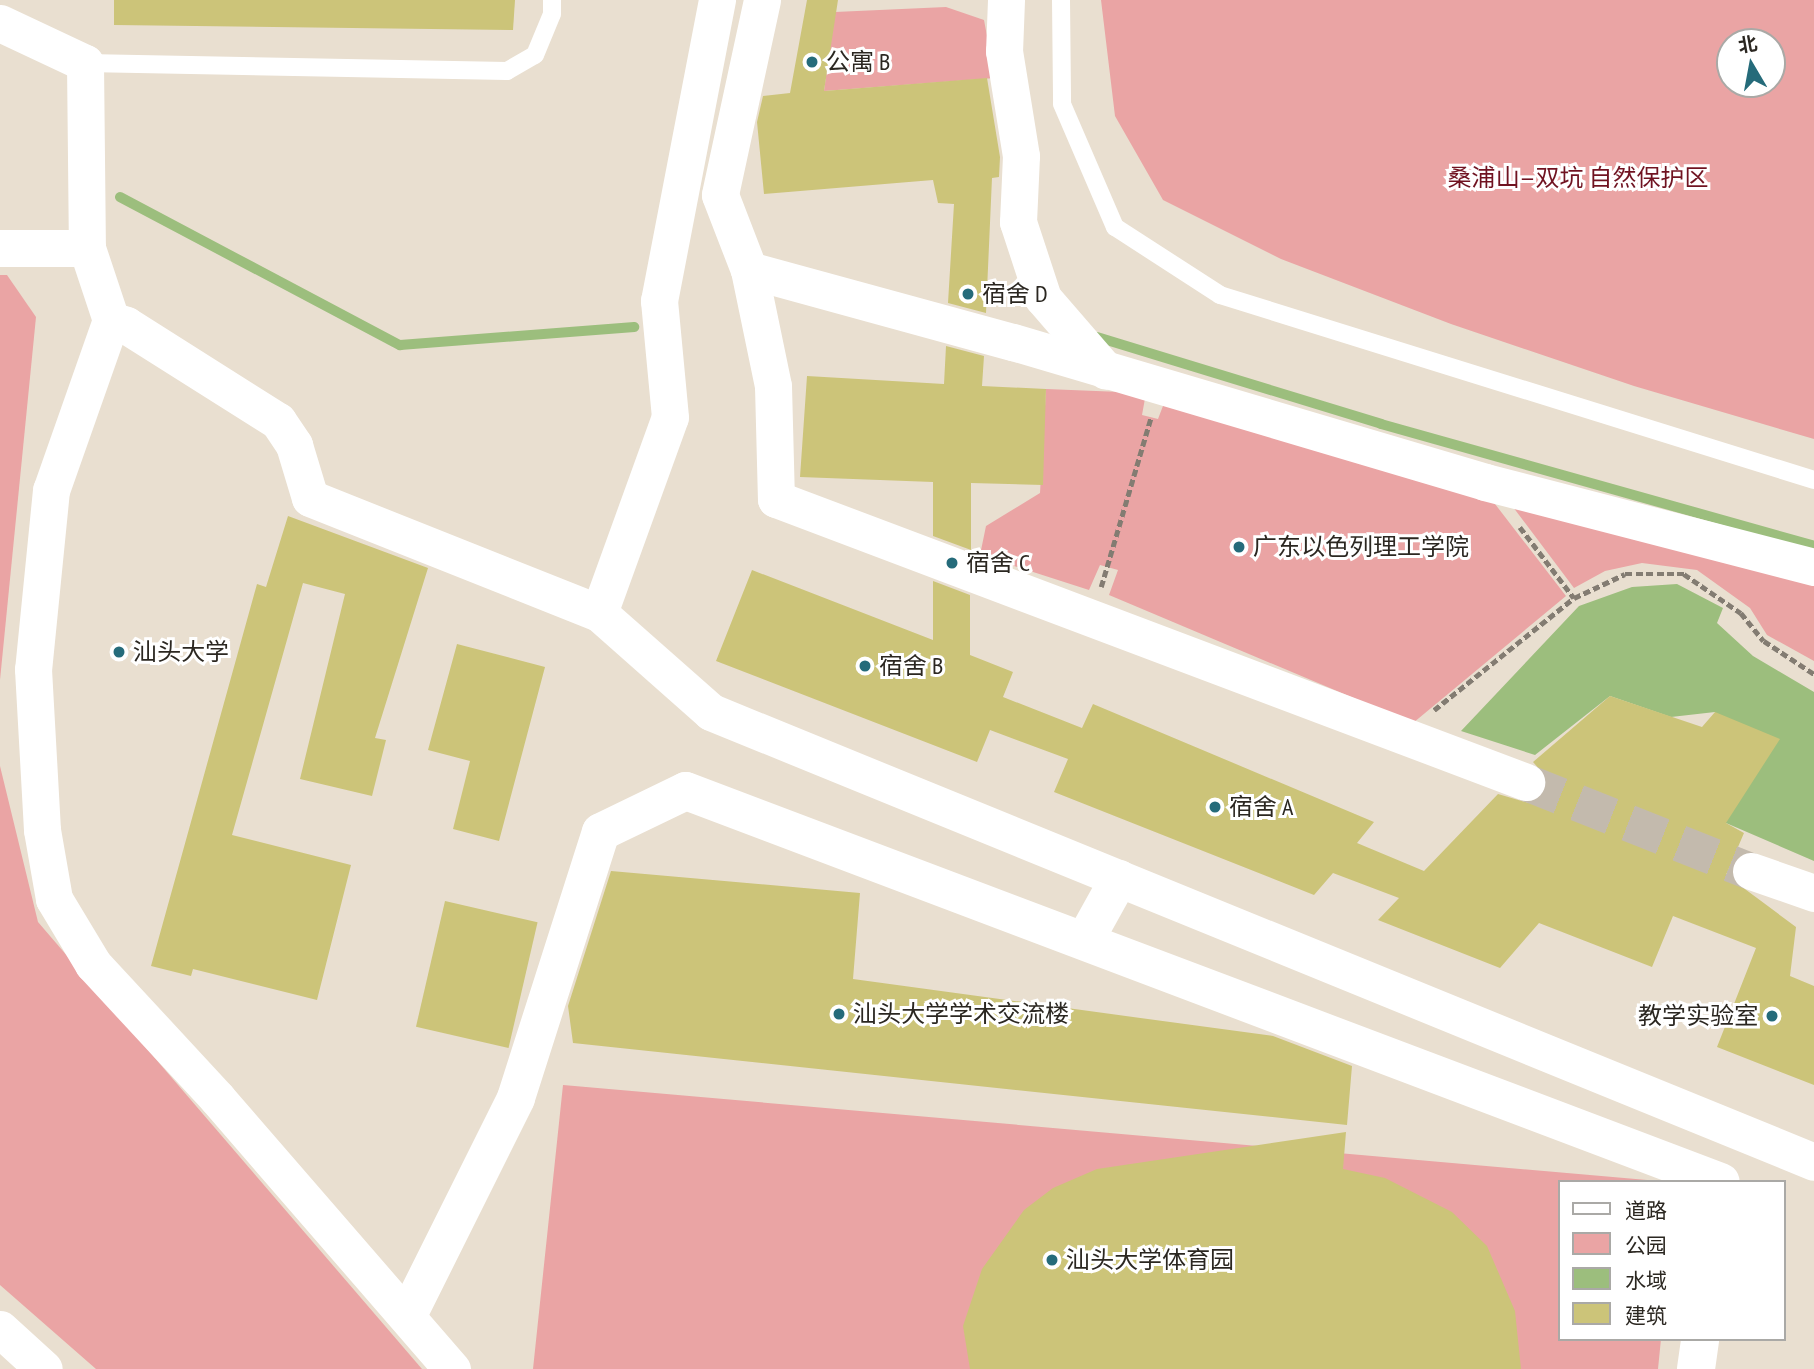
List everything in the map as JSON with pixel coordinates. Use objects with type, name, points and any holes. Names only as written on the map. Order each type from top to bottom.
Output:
[{"type":"street","points":[[599,613],[670,417],[659,301],[717,0]]},
{"type":"street","points":[[762,0],[720,195],[749,270],[773,386],[776,499],[1527,782]]},
{"type":"street","points":[[1006,0],[1004,51],[1021,156],[1018,222],[1043,298],[1107,372]]},
{"type":"street","points":[[0,23],[85,63],[87,248],[111,320],[51,490],[33,669],[42,830],[54,899],[93,964],[408,1315],[452,1369]]},
{"type":"street","points":[[0,247],[87,248]]},
{"type":"street","points":[[749,270],[1485,482],[1814,567]]},
{"type":"street","points":[[111,320],[126,325],[278,421],[294,445],[310,498],[599,613],[711,712],[1814,1162]]},
{"type":"street","points":[[408,1315],[516,1098],[601,832],[686,790],[1716,1180]]},
{"type":"street","points":[[1751,871],[1814,893]]},
{"type":"street","points":[[1085,940],[1119,879]]},
{"type":"street","points":[[0,1329],[44,1369]]},
{"type":"street","points":[[1696,1369],[1700,1341]]},
{"type":"lane","points":[[85,63],[507,71],[535,55],[552,14],[552,0]]},
{"type":"lane","points":[[1061,0],[1062,104],[1115,227],[1220,295],[1814,480]]},
{"type":"path","points":[[1088,617],[1109,568],[1158,386]]},
{"type":"path","points":[[1517,524],[1574,598]]},
{"type":"path","points":[[1404,736],[1574,598],[1625,574],[1684,575],[1741,613],[1764,641],[1814,674]]},
{"type":"green space","name":"桑浦山—双坑 自然保护区","points":[[1101,0],[1814,0],[1814,439],[1634,386],[1451,324],[1281,259],[1163,200],[1115,116]]},
{"type":"green space","points":[[946,7],[984,20],[995,78],[824,91],[835,12]]},
{"type":"green space","points":[[0,275],[7,275],[36,317],[0,680]]},
{"type":"green space","points":[[1046,389],[1146,393],[1142,415],[1158,419],[1166,398],[1485,491],[1566,596],[1413,723],[1109,595],[1118,570],[1100,565],[1089,590],[980,555],[986,526],[1040,493]]},
{"type":"green space","points":[[1510,503],[1711,552],[1814,586],[1814,661],[1767,635],[1750,608],[1697,570],[1642,563],[1605,571],[1574,588]]},
{"type":"green space","points":[[0,766],[38,922],[422,1369],[96,1369],[0,1285]]},
{"type":"green space","name":"汕头大学体育园","points":[[563,1085],[1647,1180],[1559,1180],[1559,1341],[1661,1341],[1658,1369],[533,1369]]},
{"type":"water","points":[[1677,584],[1723,608],[1717,623],[1753,656],[1814,692],[1814,861],[1726,823],[1715,712],[1671,717],[1610,696],[1535,755],[1461,731],[1579,606],[1632,587]]},
{"type":"building","points":[[114,0],[515,0],[513,30],[114,25]]},
{"type":"building","name":"宿舍 D","points":[[807,0],[838,0],[824,91],[987,78],[1000,157],[999,177],[992,178],[986,313],[948,303],[954,204],[938,203],[933,180],[764,194],[757,122],[763,96],[790,93]]},
{"type":"building","name":"宿舍 C","points":[[946,346],[984,356],[982,386],[1046,389],[1043,485],[971,483],[971,550],[933,536],[933,482],[800,477],[807,376],[944,384]]},
{"type":"building","points":[[288,516],[428,568],[375,738],[386,740],[372,796],[300,779],[345,594],[303,583],[232,835],[351,865],[317,1000],[193,969],[191,976],[151,966],[257,584],[266,587]]},
{"type":"building","points":[[752,570],[933,640],[933,581],[970,595],[970,655],[1013,672],[1003,697],[1082,728],[1093,704],[1374,822],[1357,843],[1424,871],[1498,794],[1529,803],[1540,798],[1547,778],[1533,762],[1610,696],[1702,727],[1715,712],[1780,739],[1726,823],[1744,833],[1726,875],[1796,927],[1790,976],[1814,986],[1814,1085],[1717,1047],[1756,948],[1673,916],[1652,967],[1539,923],[1500,968],[1378,920],[1399,898],[1333,873],[1314,895],[1054,792],[1068,759],[990,730],[977,762],[716,661]]},
{"type":"building","points":[[457,644],[545,667],[499,841],[453,829],[470,761],[428,750]]},
{"type":"building","name":"汕头大学学术交流楼","points":[[611,871],[860,893],[853,979],[1273,1036],[1352,1066],[1347,1125],[573,1043],[568,1006]]},
{"type":"building","points":[[445,901],[538,922],[509,1048],[416,1027]]},
{"type":"building","points":[[1346,1132],[1343,1169],[1385,1178],[1452,1212],[1487,1246],[1515,1311],[1521,1369],[970,1369],[963,1326],[982,1269],[1024,1210],[1053,1188],[1097,1169]]},
{"type":"waterway","points":[[120,197],[400,345],[634,327]]},
{"type":"waterway","points":[[1097,337],[1381,424],[1814,546]]},
{"type":"tunnel","points":[[1526,782],[1751,871]]},
{"type":"place","name":"公寓 B","points":[[812,62]]},
{"type":"place","name":"宿舍 D","points":[[968,294]]},
{"type":"place","name":"广东以色列理工学院","points":[[1239,547]]},
{"type":"place","name":"宿舍 C","points":[[952,563]]},
{"type":"place","name":"汕头大学","points":[[119,652]]},
{"type":"place","name":"宿舍 B","points":[[865,666]]},
{"type":"place","name":"宿舍 A","points":[[1215,807]]},
{"type":"place","name":"汕头大学学术交流楼","points":[[839,1014]]},
{"type":"place","name":"教学实验室","points":[[1772,1016]]},
{"type":"place","name":"汕头大学体育园","points":[[1052,1260]]}]
